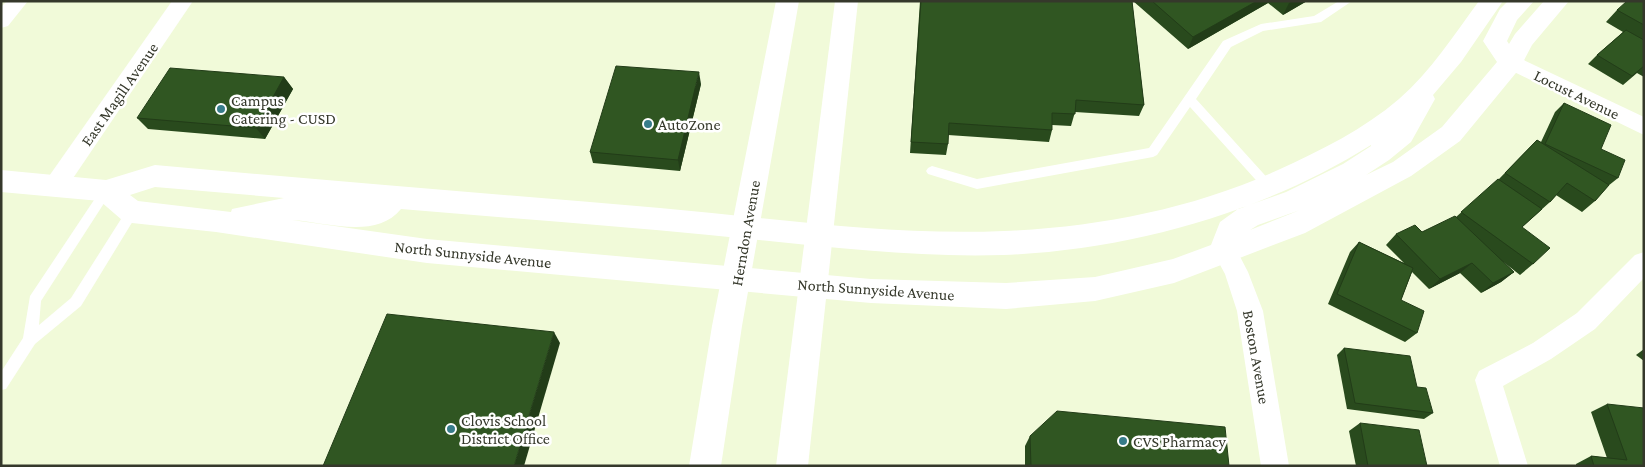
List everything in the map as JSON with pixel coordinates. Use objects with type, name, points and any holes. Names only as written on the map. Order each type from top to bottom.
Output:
[{"type":"main road","name":"Herndon Avenue","points":[[705,466],[728,326],[788,1]]},
{"type":"main road","points":[[792,466],[847,1]]},
{"type":"main road","points":[[1225,252],[1224,241],[1230,230],[1237,223],[1248,217],[1295,200],[1352,171],[1380,154],[1402,135],[1433,80],[1492,1]]},
{"type":"main road","points":[[1511,62],[1500,50],[1496,40],[1508,15],[1523,1]]},
{"type":"main road","name":"North Sunnyside Avenue","points":[[132,212],[427,251],[870,291],[962,296],[1039,295],[1095,289],[1174,271],[1295,225],[1402,169],[1451,134],[1511,62],[1523,40],[1558,1]]},
{"type":"main road","points":[[1,181],[106,191],[155,176],[747,226],[876,239],[954,243],[1040,240],[1088,234],[1175,217],[1205,209],[1268,186],[1303,171],[1346,148],[1405,107],[1433,80]]},
{"type":"main road","points":[[106,191],[132,212]]},
{"type":"main road","points":[[216,222],[289,209],[358,216],[387,207],[395,197]]},
{"type":"street","points":[[1,21],[18,1]]},
{"type":"street","name":"East Magill Avenue","points":[[55,186],[183,1]]},
{"type":"street","name":"Locust Avenue","points":[[1511,62],[1644,127]]},
{"type":"street","name":"Boston Avenue","points":[[1225,252],[1236,272],[1250,311],[1275,466]]},
{"type":"street","points":[[1514,466],[1488,380],[1542,351],[1586,321],[1644,262]]},
{"type":"lane","points":[[932,172],[976,184],[1153,152],[1227,44],[1261,28],[1317,19],[1347,1]]},
{"type":"lane","points":[[1189,99],[1268,186]]},
{"type":"lane","points":[[30,340],[35,300],[106,191]]},
{"type":"lane","points":[[1,384],[30,340],[76,302],[132,212]]},
{"type":"building","points":[[921,1],[1132,1],[1144,105],[1076,100],[1075,114],[1052,113],[1052,130],[949,123],[948,144],[911,142]]},
{"type":"building","points":[[1152,1],[1257,1],[1193,37]]},
{"type":"building","points":[[1627,1],[1644,1],[1644,25],[1617,10]]},
{"type":"building","points":[[1626,30],[1644,40],[1644,66],[1632,76],[1597,55]]},
{"type":"building","name":"AutoZone","points":[[616,66],[699,72],[678,160],[590,152]]},
{"type":"building","name":"Campus Catering - CUSD","points":[[170,68],[284,77],[256,128],[137,118]]},
{"type":"building","points":[[1564,103],[1611,125],[1601,149],[1625,160],[1618,178],[1545,144]]},
{"type":"building","points":[[1537,140],[1609,185],[1595,201],[1567,183],[1550,202],[1505,173]]},
{"type":"building","points":[[1498,179],[1542,209],[1522,227],[1550,248],[1533,264],[1461,212]]},
{"type":"building","points":[[1455,216],[1514,272],[1493,283],[1472,263],[1440,279],[1396,234],[1415,225],[1422,232]]},
{"type":"building","points":[[1359,242],[1413,268],[1401,300],[1424,311],[1417,333],[1337,294]]},
{"type":"building","points":[[387,314],[554,332],[514,466],[323,466]]},
{"type":"building","points":[[1344,348],[1410,356],[1417,387],[1426,388],[1433,413],[1355,403]]},
{"type":"building","points":[[1607,404],[1644,408],[1644,466],[1594,466],[1591,456],[1627,460]]},
{"type":"building","name":"CVS Pharmacy","points":[[1057,411],[1225,427],[1229,466],[1031,466],[1030,436]]},
{"type":"building","points":[[1360,423],[1419,430],[1427,466],[1368,466]]},
{"type":"place","name":"Campus Catering - CUSD","points":[[221,109]]},
{"type":"place","name":"AutoZone","points":[[648,124]]},
{"type":"place","name":"Clovis School District Office","points":[[451,429]]},
{"type":"place","name":"CVS Pharmacy","points":[[1123,441]]}]
